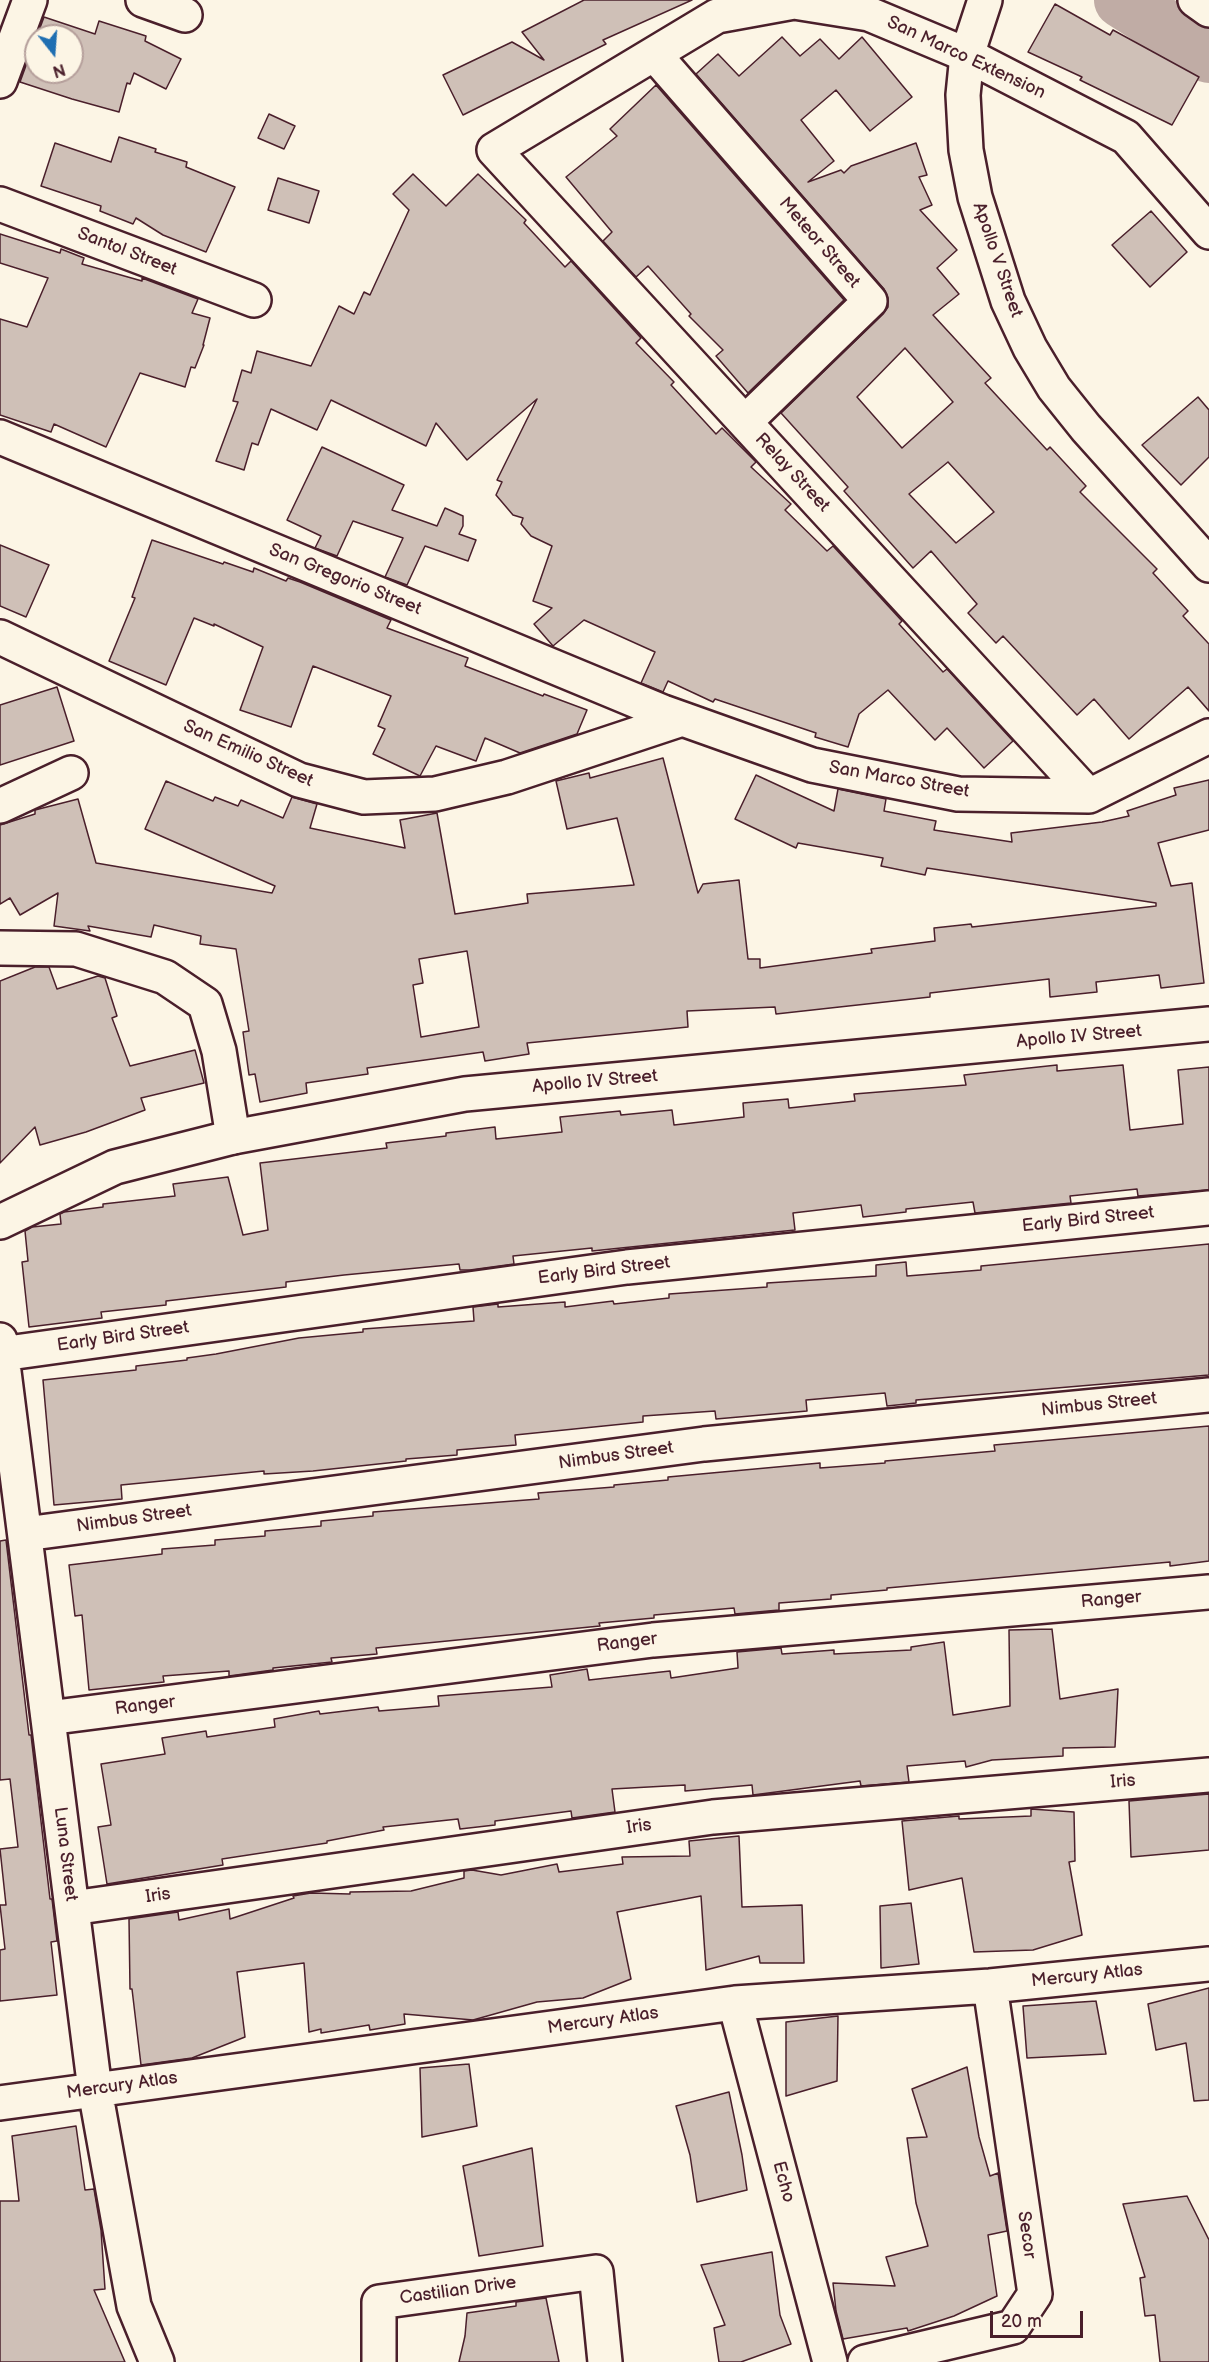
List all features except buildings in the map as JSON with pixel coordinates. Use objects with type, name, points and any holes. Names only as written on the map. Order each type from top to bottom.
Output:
[{"type":"street","points":[[0,81],[30,0]]},
{"type":"street","points":[[143,0],[185,15]]},
{"type":"street","name":"Apollo V Street","points":[[986,0],[967,55],[963,95],[966,150],[975,196],[991,254],[1008,301],[1054,388],[1086,428],[1209,565]]},
{"type":"street","points":[[1195,0],[1209,10]]},
{"type":"street","name":"San Marco Extension","points":[[494,150],[717,16],[794,2],[869,14],[967,55],[1126,137],[1209,232]]},
{"type":"street","name":"Meteor Street","points":[[654,54],[870,301],[745,422]]},
{"type":"street","name":"Relay Street","points":[[494,150],[1089,796]]},
{"type":"street","name":"Santol Street","points":[[0,204],[255,300]]},
{"type":"street","name":"San Gregorio Street","points":[[0,437],[686,721]]},
{"type":"street","name":"San Emilio Street","points":[[0,637],[299,780],[364,797],[435,794],[507,777],[686,721]]},
{"type":"street","name":"San Marco Street","points":[[686,721],[812,765],[958,794],[1089,796],[1209,736]]},
{"type":"street","points":[[0,806],[71,773]]},
{"type":"street","points":[[0,948],[76,949],[165,977],[205,1004],[219,1051],[233,1137]]},
{"type":"street","name":"Apollo IV Street","points":[[0,1222],[115,1167],[233,1137],[465,1094],[1209,1024]]},
{"type":"street","name":"Early Bird Street","points":[[1,1347],[627,1267],[1209,1208]]},
{"type":"street","name":"Luna Street","points":[[1,1347],[95,2090],[134,2306],[156,2362]]},
{"type":"street","name":"Nimbus Street","points":[[25,1534],[704,1444],[1209,1395]]},
{"type":"street","name":"Ranger","points":[[48,1718],[653,1640],[1209,1592]]},
{"type":"street","name":"Iris","points":[[72,1908],[713,1817],[1209,1774]]},
{"type":"street","name":"Mercury Atlas","points":[[0,2103],[735,2003],[990,1986],[1209,1964]]},
{"type":"street","name":"Secor","points":[[865,2362],[1013,2327],[1035,2294],[990,1986]]},
{"type":"street","name":"Echo","points":[[735,2003],[830,2362]]},
{"type":"street","name":"Castilian Drive","points":[[379,2362],[379,2302],[596,2272],[605,2362]]},
{"type":"waterway","points":[[1122,0],[1209,55]]}]
